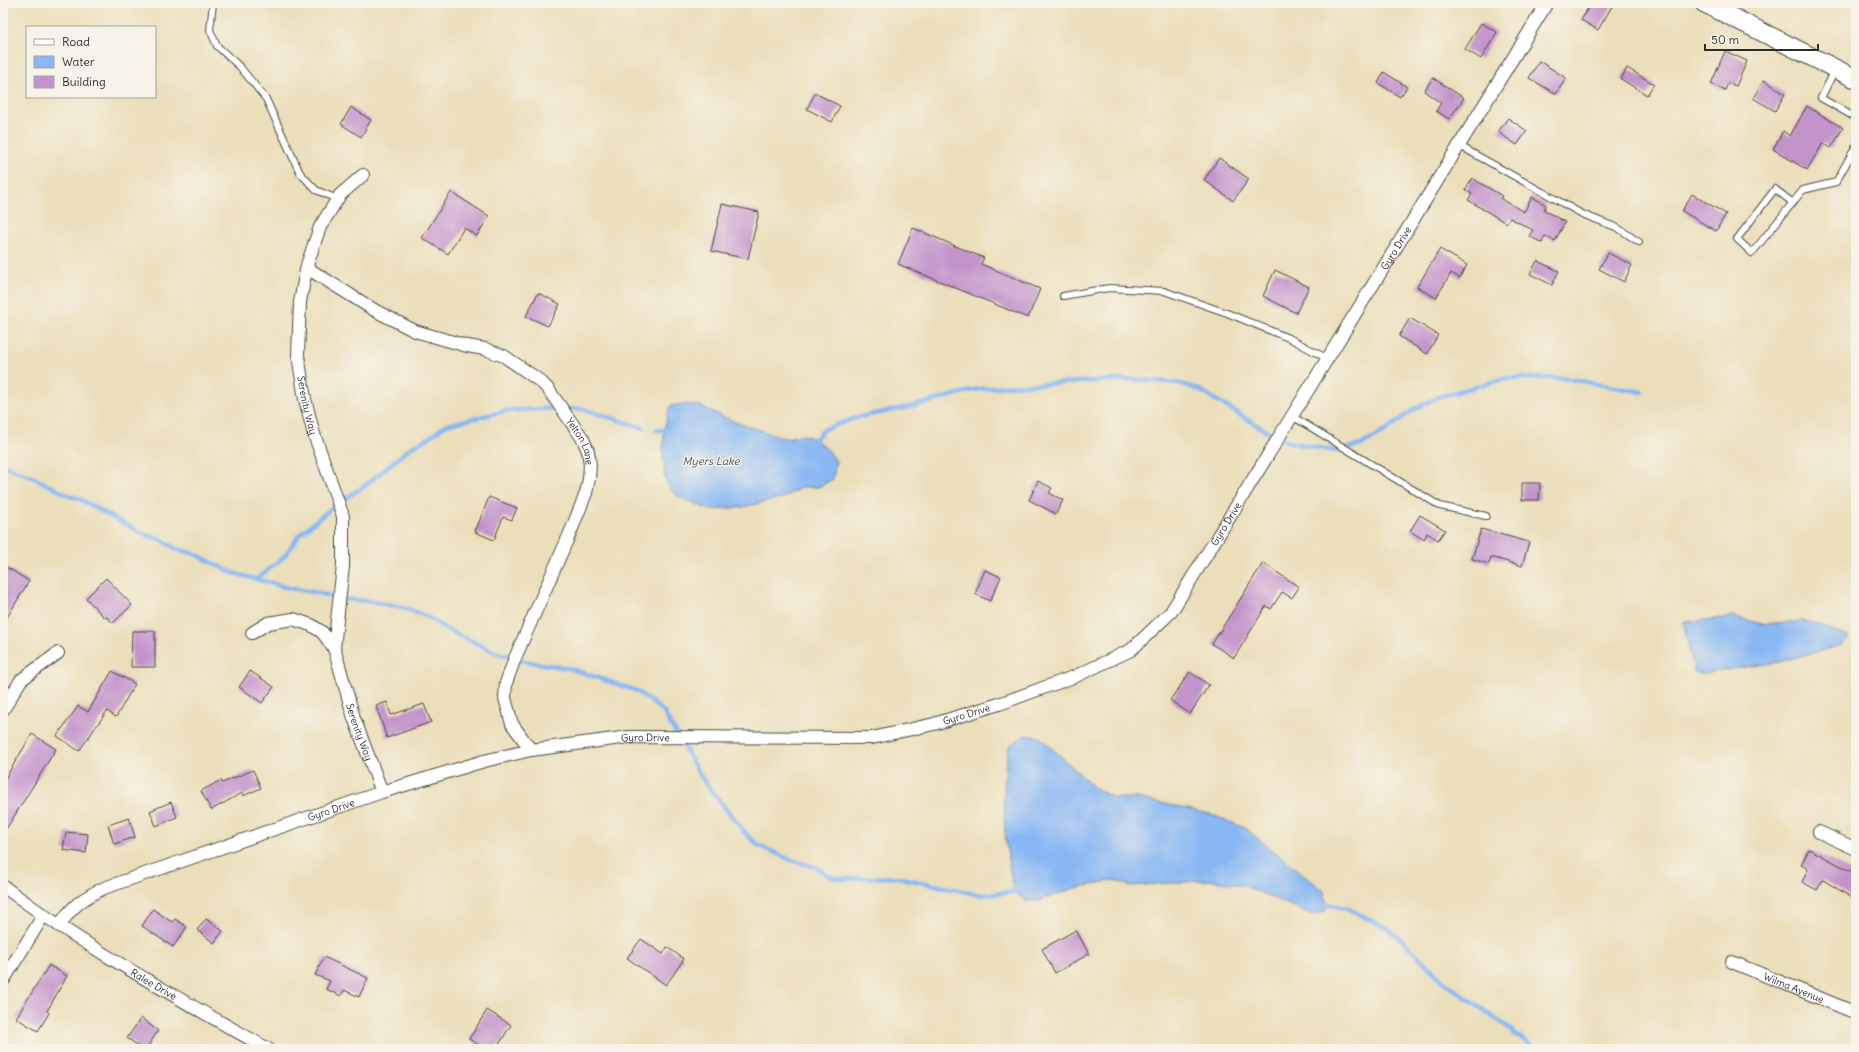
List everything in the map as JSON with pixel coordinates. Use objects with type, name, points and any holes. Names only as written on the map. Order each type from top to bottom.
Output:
[{"type":"main road","points":[[1704,3],[1856,79]]},
{"type":"street","name":"Gyro Drive","points":[[59,926],[69,911],[86,896],[104,888],[382,792],[484,761],[531,750],[629,737],[872,738],[934,724],[964,715],[1076,676],[1131,650],[1171,612],[1547,3]]},
{"type":"street","name":"Serenity Way","points":[[334,648],[342,566],[343,516],[313,431],[305,399],[298,355],[300,302],[307,268],[320,227],[340,195],[363,175]]},
{"type":"street","name":"Yelton Lane","points":[[307,268],[376,310],[415,331],[467,346],[485,349],[504,356],[540,381],[548,389],[583,439],[588,451],[590,465],[586,493],[571,531],[515,658],[506,683],[505,698],[512,724],[531,750]]},
{"type":"street","name":"Serenity Way","points":[[252,633],[268,623],[293,619],[311,625],[322,632],[334,648],[354,718],[382,792]]},
{"type":"street","points":[[3,710],[21,680],[58,653]]},
{"type":"street","points":[[1819,832],[1856,849]]},
{"type":"street","name":"Ralee Drive","points":[[3,886],[43,916],[116,962],[268,1049]]},
{"type":"street","points":[[3,981],[43,916]]},
{"type":"street","name":"Wilma Avenue","points":[[1732,962],[1856,1013]]},
{"type":"lane","points":[[213,3],[210,30],[217,46],[240,67],[266,99],[300,173],[316,190],[338,199]]},
{"type":"lane","points":[[1836,68],[1821,98],[1856,118]]},
{"type":"lane","points":[[1460,146],[1582,214],[1618,228],[1639,242]]},
{"type":"lane","points":[[1792,203],[1775,189],[1737,239],[1752,253],[1803,190],[1836,182],[1856,146]]},
{"type":"lane","points":[[1063,296],[1109,288],[1164,291],[1227,313],[1291,339],[1328,359]]},
{"type":"lane","points":[[1292,416],[1440,506],[1486,516]]},
{"type":"water","name":"Myers Lake","points":[[685,404],[700,406],[733,421],[784,438],[805,435],[815,439],[828,450],[836,461],[833,479],[819,487],[802,487],[783,498],[743,507],[711,510],[678,497],[670,489],[665,478],[663,455],[664,430],[670,406]]},
{"type":"water","points":[[1732,617],[1763,624],[1802,621],[1822,625],[1850,638],[1842,645],[1779,662],[1700,674],[1694,671],[1683,622]]},
{"type":"water","points":[[1025,735],[1040,737],[1095,788],[1114,798],[1138,798],[1210,814],[1245,828],[1324,891],[1327,905],[1325,911],[1313,915],[1245,886],[1212,880],[1130,886],[1114,880],[1075,888],[1038,901],[1026,901],[1014,892],[1004,819],[1006,764],[1009,746]]},
{"type":"building","points":[[1591,3],[1614,3],[1598,30],[1581,20]]},
{"type":"building","points":[[1481,23],[1497,32],[1481,59],[1465,49]]},
{"type":"building","points":[[1725,51],[1747,61],[1736,86],[1728,83],[1725,90],[1711,84]]},
{"type":"building","points":[[1539,61],[1566,78],[1556,94],[1529,78]]},
{"type":"building","points":[[1627,68],[1654,84],[1647,95],[1621,79]]},
{"type":"building","points":[[1384,72],[1407,87],[1400,97],[1378,83]]},
{"type":"building","points":[[1433,78],[1464,98],[1449,119],[1436,111],[1441,103],[1424,91]]},
{"type":"building","points":[[1764,80],[1785,94],[1775,111],[1753,98]]},
{"type":"building","points":[[815,93],[840,106],[832,122],[807,109]]},
{"type":"building","points":[[1807,106],[1843,128],[1831,148],[1823,143],[1807,170],[1773,149],[1783,131],[1790,136]]},
{"type":"building","points":[[351,107],[371,120],[361,137],[341,124]]},
{"type":"building","points":[[1508,118],[1527,131],[1517,145],[1498,132]]},
{"type":"building","points":[[1219,158],[1249,179],[1233,201],[1204,180]]},
{"type":"building","points":[[1472,178],[1502,196],[1500,198],[1524,212],[1532,197],[1546,205],[1544,210],[1565,222],[1555,241],[1545,236],[1542,243],[1529,236],[1533,230],[1510,218],[1506,223],[1468,200],[1472,194],[1465,190]]},
{"type":"building","points":[[451,192],[489,216],[477,236],[464,228],[448,254],[422,238]]},
{"type":"building","points":[[1692,194],[1726,214],[1716,231],[1682,211]]},
{"type":"building","points":[[722,204],[759,212],[748,259],[711,251]]},
{"type":"building","points":[[913,228],[984,258],[981,264],[1040,289],[1028,318],[898,264]]},
{"type":"building","points":[[1440,249],[1467,265],[1460,278],[1451,273],[1436,298],[1417,287]]},
{"type":"building","points":[[1608,253],[1632,265],[1624,282],[1599,269]]},
{"type":"building","points":[[1537,261],[1559,271],[1552,285],[1530,274]]},
{"type":"building","points":[[1275,270],[1309,287],[1296,313],[1263,296]]},
{"type":"building","points":[[538,293],[560,304],[548,326],[526,316]]},
{"type":"building","points":[[1410,318],[1438,335],[1427,354],[1399,336]]},
{"type":"building","points":[[1038,481],[1052,488],[1049,493],[1063,500],[1056,514],[1029,500]]},
{"type":"building","points":[[1522,483],[1540,483],[1539,500],[1522,500]]},
{"type":"building","points":[[489,497],[517,508],[512,520],[503,517],[494,540],[475,532]]},
{"type":"building","points":[[1420,515],[1445,530],[1438,540],[1427,533],[1424,540],[1410,531]]},
{"type":"building","points":[[1481,529],[1529,542],[1522,566],[1491,557],[1489,564],[1472,559]]},
{"type":"building","points":[[1263,563],[1299,587],[1292,598],[1282,592],[1271,609],[1266,606],[1234,658],[1212,644]]},
{"type":"building","points":[[3,565],[29,581],[3,624]]},
{"type":"building","points":[[985,570],[1001,577],[990,601],[975,594]]},
{"type":"building","points":[[106,578],[132,605],[113,623],[107,617],[105,618],[86,598]]},
{"type":"building","points":[[132,631],[155,631],[155,667],[131,667]]},
{"type":"building","points":[[112,671],[135,684],[116,717],[107,711],[79,751],[57,736],[78,706],[88,712]]},
{"type":"building","points":[[250,671],[274,687],[262,703],[239,687]]},
{"type":"building","points":[[1190,672],[1209,685],[1190,714],[1170,700]]},
{"type":"building","points":[[387,702],[391,715],[424,704],[431,722],[387,738],[376,706]]},
{"type":"building","points":[[32,734],[56,749],[3,834],[3,782]]},
{"type":"building","points":[[253,770],[261,788],[243,796],[242,793],[211,810],[201,791],[221,780],[222,783]]},
{"type":"building","points":[[171,802],[177,817],[156,826],[150,811]]},
{"type":"building","points":[[129,818],[135,837],[114,844],[108,825]]},
{"type":"building","points":[[66,832],[88,834],[86,853],[63,850]]},
{"type":"building","points":[[1809,849],[1856,874],[1856,900],[1823,880],[1817,890],[1802,882],[1808,869],[1801,865]]},
{"type":"building","points":[[153,909],[172,922],[175,919],[187,927],[173,947],[142,926]]},
{"type":"building","points":[[206,919],[223,931],[214,943],[197,930]]},
{"type":"building","points":[[1076,930],[1089,954],[1055,973],[1042,949]]},
{"type":"building","points":[[641,939],[663,954],[667,947],[684,959],[666,985],[627,958]]},
{"type":"building","points":[[324,957],[368,978],[359,997],[344,990],[341,996],[326,989],[330,981],[315,975]]},
{"type":"building","points":[[49,965],[67,976],[47,1011],[49,1013],[38,1031],[16,1018]]},
{"type":"building","points":[[487,1010],[511,1025],[496,1049],[485,1049],[469,1039]]},
{"type":"building","points":[[141,1018],[158,1031],[146,1049],[143,1049],[127,1038]]},
{"type":"waterway","points":[[812,442],[825,429],[859,417],[914,406],[973,390],[1008,386],[1132,379],[1178,383],[1198,389],[1263,429],[1289,442],[1335,451],[1361,445],[1385,431],[1413,410],[1438,397],[1507,378],[1564,378],[1642,392]]},
{"type":"waterway","points":[[343,500],[366,485],[410,448],[427,439],[446,425],[505,411],[558,408]]},
{"type":"waterway","points":[[569,409],[583,409],[643,428]]},
{"type":"waterway","points":[[656,430],[664,430],[669,433]]},
{"type":"waterway","points":[[3,465],[32,477],[72,497],[78,498],[141,533],[162,540],[176,549],[193,553],[233,573],[289,588],[319,593],[341,599],[367,601],[402,607],[428,617],[446,629],[497,653],[525,661],[572,669],[637,691],[663,711],[703,780],[747,835],[758,845],[791,860],[815,867],[831,877],[842,879],[897,877],[981,895],[1014,892],[1018,887]]},
{"type":"waterway","points":[[256,579],[284,557],[300,534],[334,506]]},
{"type":"waterway","points":[[1323,903],[1349,909],[1387,928],[1400,938],[1444,982],[1512,1030],[1515,1035],[1520,1037],[1535,1049]]}]
